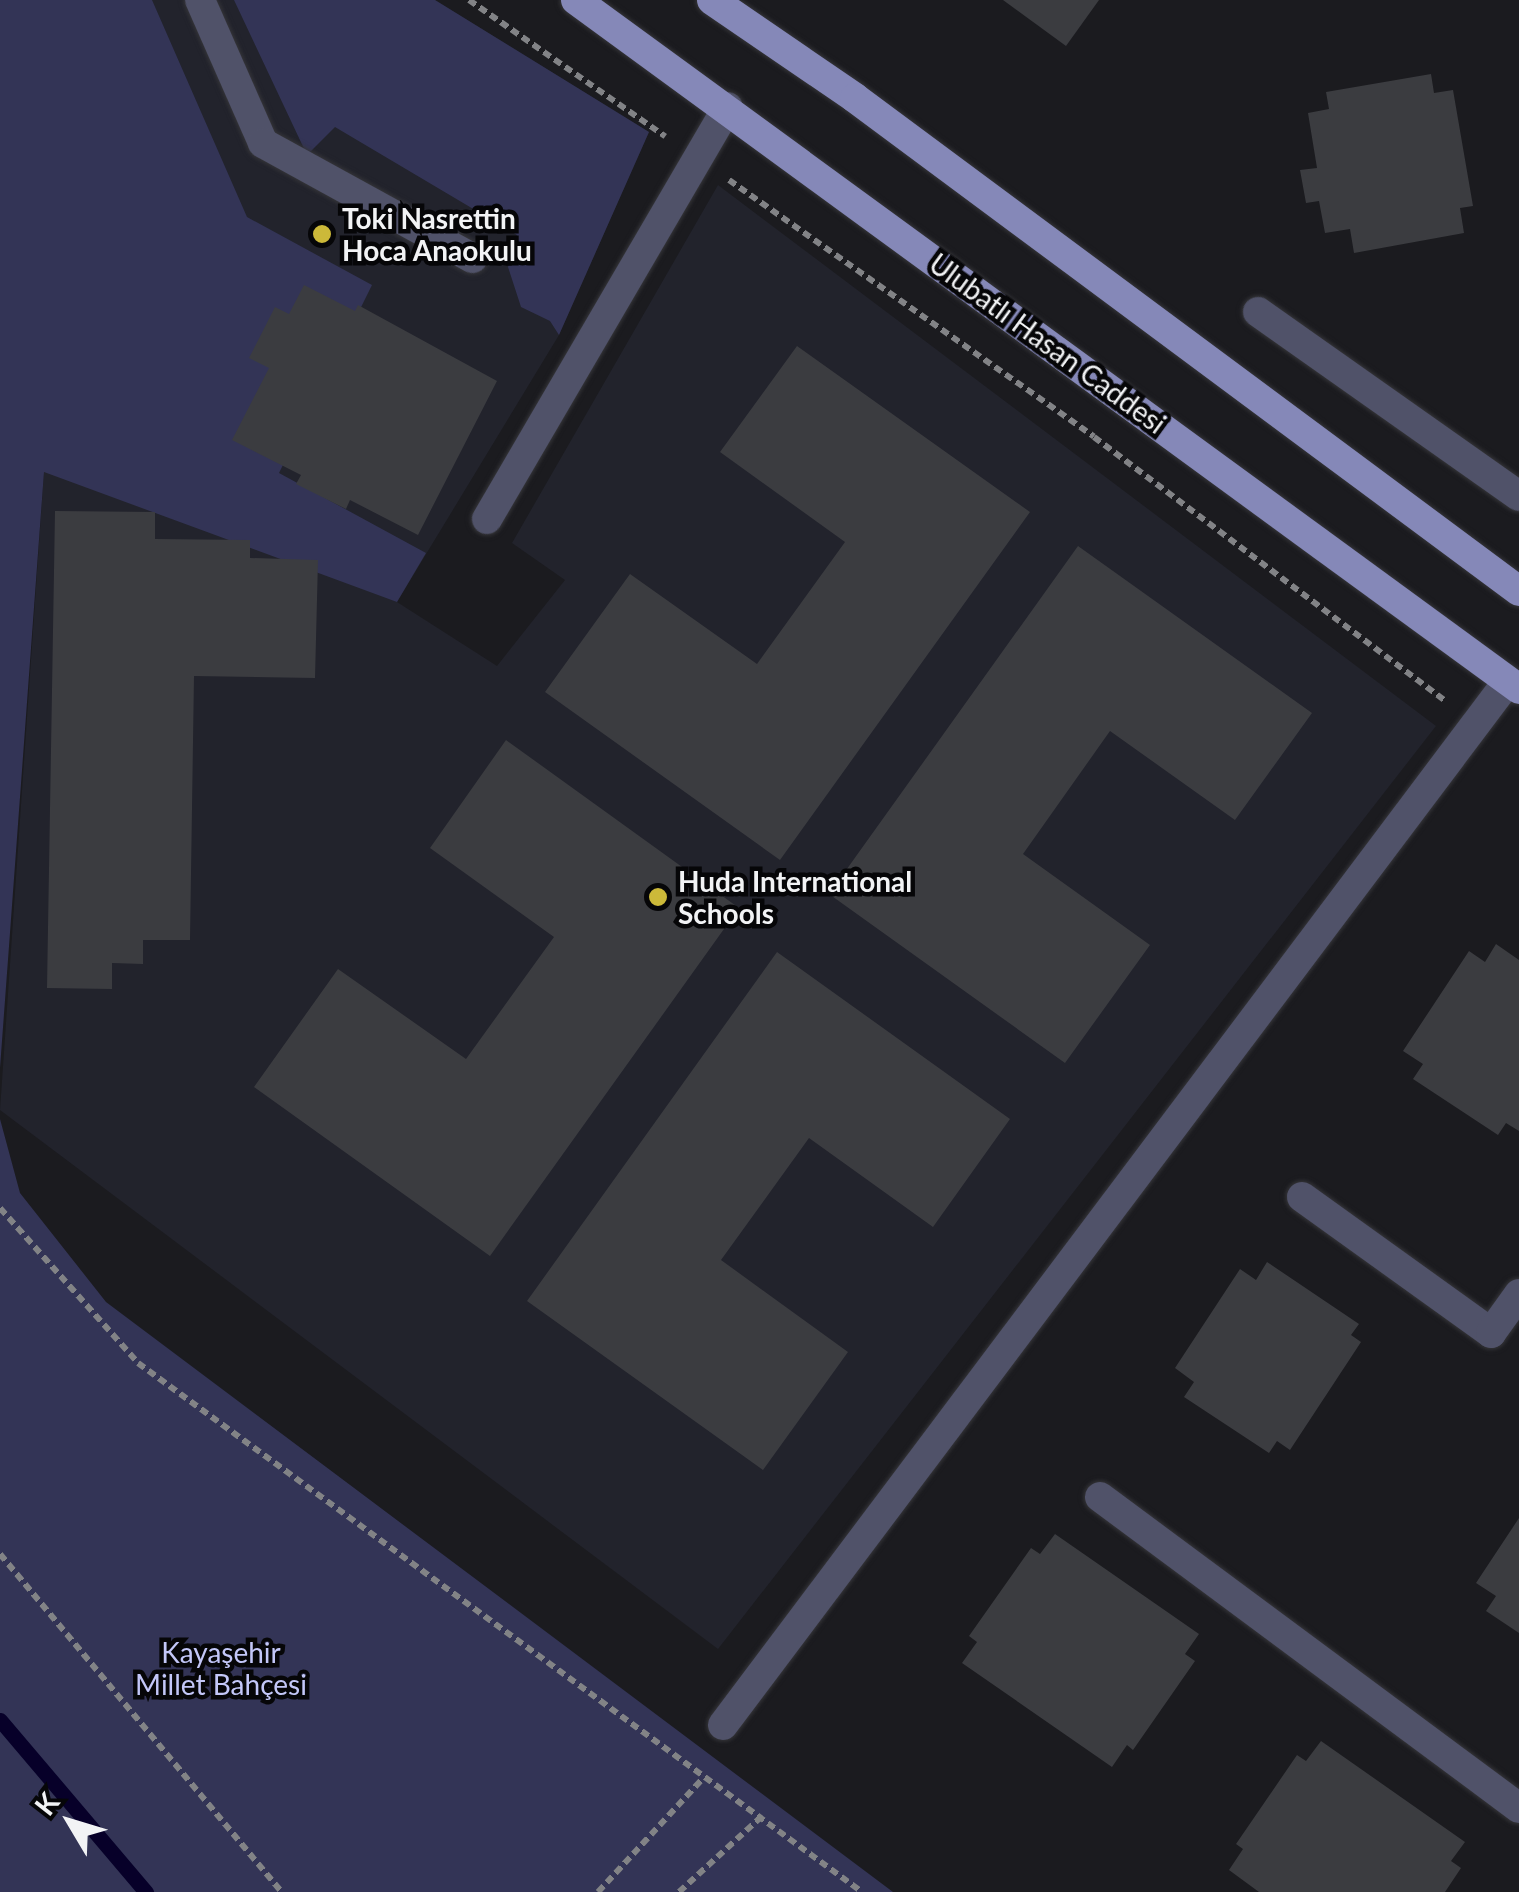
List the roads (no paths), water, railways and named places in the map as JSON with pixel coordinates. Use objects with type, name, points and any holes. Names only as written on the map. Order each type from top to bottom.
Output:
[{"type":"main road","name":"Ulubatlı Hasan Caddesi","points":[[576,0],[1514,685]]},
{"type":"main road","points":[[712,0],[855,98],[1519,591]]},
{"type":"lane","points":[[200,0],[263,143],[472,258]]},
{"type":"lane","points":[[487,520],[728,108]]},
{"type":"lane","points":[[1258,312],[1519,496]]},
{"type":"lane","points":[[723,1725],[1476,724],[1514,685]]},
{"type":"lane","points":[[1302,1197],[1491,1333],[1519,1294]]},
{"type":"lane","points":[[1100,1498],[1519,1808]]},
{"type":"waterway","points":[[0,1720],[146,1892]]},
{"type":"place","name":"Toki Nasrettin Hoca Anaokulu","points":[[322,234]]},
{"type":"place","name":"Huda International Schools","points":[[658,897]]},
{"type":"park label","name":"Kayaşehir Millet Bahçesi","points":[[221,1668]]}]
